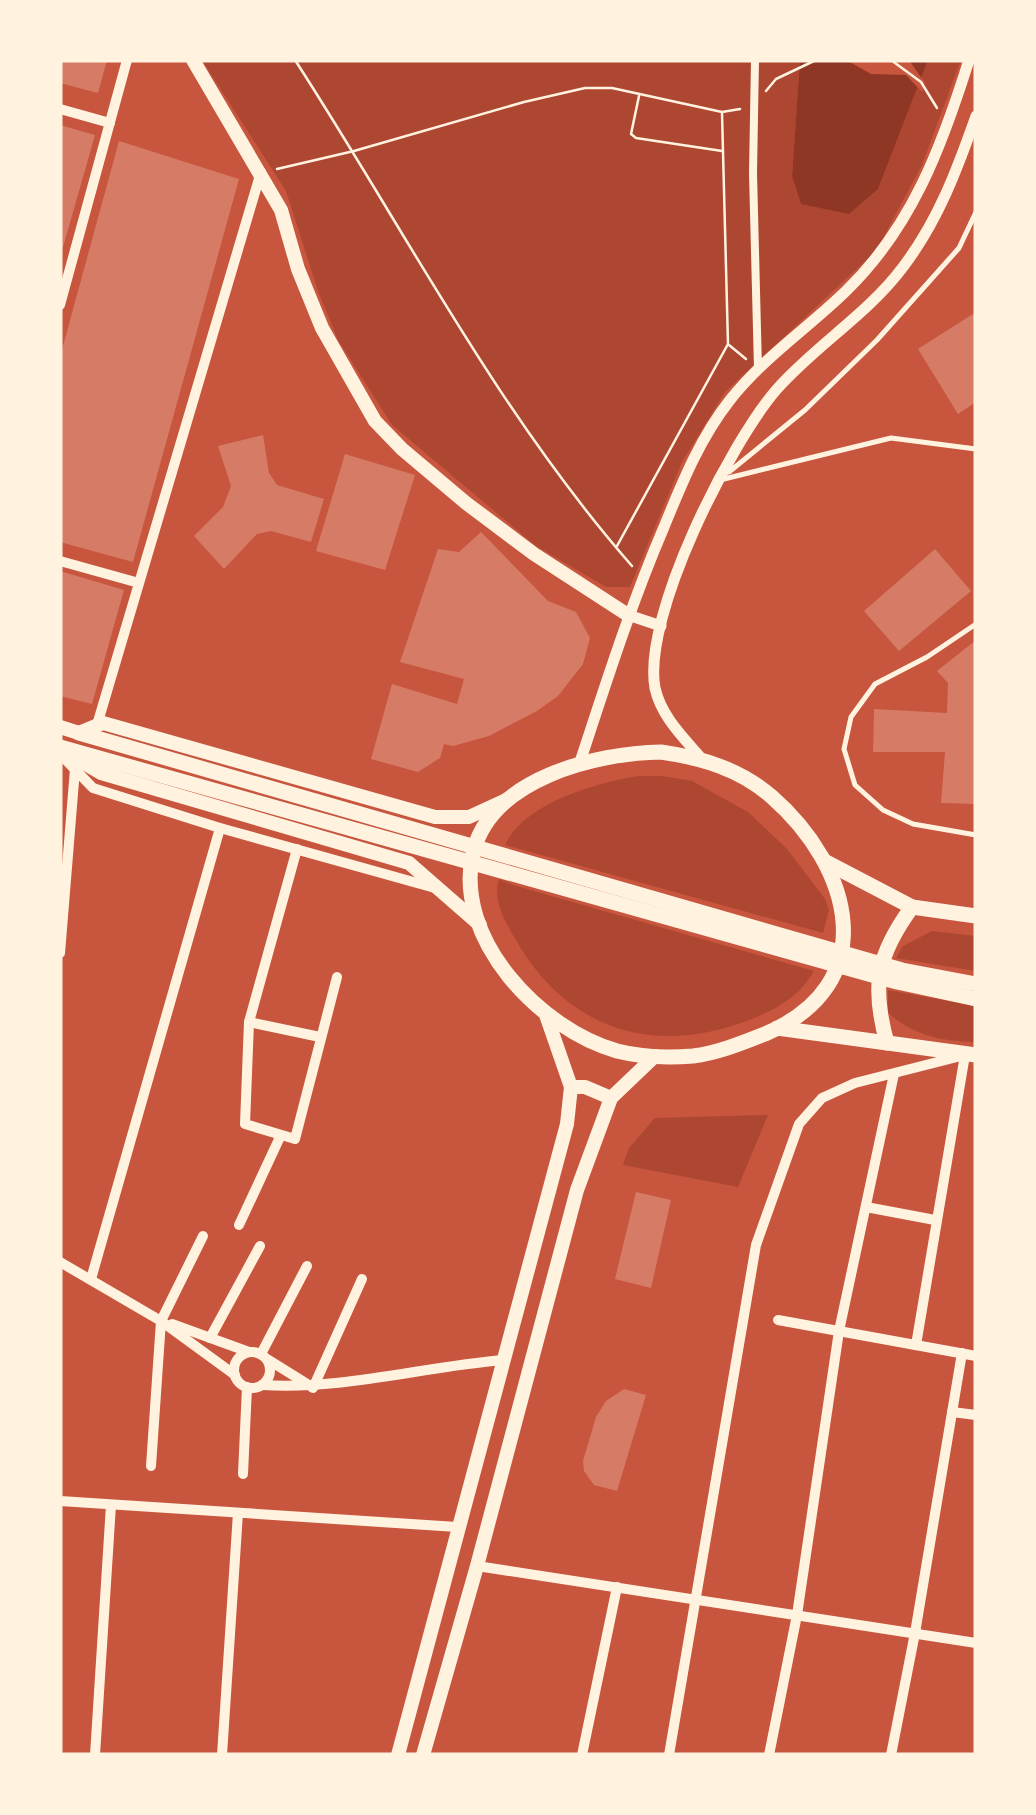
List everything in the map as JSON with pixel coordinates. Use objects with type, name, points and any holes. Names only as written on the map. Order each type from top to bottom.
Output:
[{"type":"main road","points":[[193,60],[281,210],[298,269],[322,328],[375,421],[402,450],[466,503],[628,616]]},
{"type":"main road","points":[[79,733],[103,723],[435,817],[469,817],[580,762],[621,753],[662,752],[700,758],[737,774],[770,796],[800,826],[826,862],[844,907],[843,957],[817,1000],[778,1028],[736,1046],[695,1056],[655,1056],[597,1043],[546,1012],[502,964],[488,946],[472,901],[474,851],[500,808],[520,792]]},
{"type":"main road","points":[[60,727],[902,970],[976,984]]},
{"type":"main road","points":[[60,750],[102,772],[409,863],[480,925]]},
{"type":"main road","points":[[60,750],[898,982],[976,999]]},
{"type":"main road","points":[[826,862],[912,907],[976,916]]},
{"type":"main road","points":[[888,1043],[878,1008],[878,971],[890,936],[912,907]]},
{"type":"main road","points":[[400,1752],[457,1527],[568,1124],[571,1087],[546,1012]]},
{"type":"main road","points":[[778,1028],[970,1055]]},
{"type":"main road","points":[[423,1755],[576,1190],[611,1098],[655,1056]]},
{"type":"main road","points":[[571,1087],[585,1086],[611,1098]]},
{"type":"street","points":[[60,305],[127,60]]},
{"type":"street","points":[[755,60],[758,370]]},
{"type":"street","points":[[580,762],[628,616],[685,472],[730,400],[882,254],[905,219],[945,134],[969,60]]},
{"type":"street","points":[[60,109],[110,123]]},
{"type":"street","points":[[700,758],[670,722],[655,689],[662,626],[692,532],[753,417],[780,385],[901,270],[930,229],[955,177],[976,116]]},
{"type":"street","points":[[97,726],[260,172]]},
{"type":"street","points":[[60,562],[139,583]]},
{"type":"street","points":[[628,616],[662,626]]},
{"type":"street","points":[[60,750],[92,788],[444,890]]},
{"type":"street","points":[[60,953],[74,769]]},
{"type":"street","points":[[91,1279],[220,828]]},
{"type":"street","points":[[297,848],[249,1022],[245,1124],[295,1140],[336,977]]},
{"type":"street","points":[[249,1022],[320,1037]]},
{"type":"street","points":[[669,1755],[756,1245],[798,1124],[822,1098],[855,1083],[970,1055],[935,1220],[916,1345]]},
{"type":"street","points":[[769,1755],[797,1615],[840,1331],[894,1074]]},
{"type":"street","points":[[239,1225],[280,1136]]},
{"type":"street","points":[[866,1208],[935,1220]]},
{"type":"street","points":[[150,1466],[161,1320],[203,1236]]},
{"type":"street","points":[[210,1338],[260,1246]]},
{"type":"street","points":[[60,1262],[161,1320],[246,1387],[243,1474]]},
{"type":"street","points":[[259,1355],[307,1266]]},
{"type":"street","points":[[313,1388],[362,1279]]},
{"type":"street","points":[[161,1320],[259,1355],[313,1388]]},
{"type":"street","points":[[778,1320],[976,1356]]},
{"type":"street","points":[[891,1755],[962,1353]]},
{"type":"street","points":[[235,1375],[238,1358],[259,1355]]},
{"type":"street","points":[[259,1355],[270,1370],[263,1384]]},
{"type":"street","points":[[246,1387],[263,1384],[313,1388],[442,1365],[502,1360]]},
{"type":"street","points":[[952,1412],[976,1415]]},
{"type":"street","points":[[60,1502],[457,1527]]},
{"type":"street","points":[[95,1755],[112,1505]]},
{"type":"street","points":[[222,1755],[238,1513]]},
{"type":"street","points":[[477,1566],[976,1643]]},
{"type":"street","points":[[582,1755],[618,1588]]},
{"type":"lane","points":[[718,480],[805,410],[877,340],[959,248],[976,212]]},
{"type":"lane","points":[[718,480],[891,438],[976,449]]},
{"type":"lane","points":[[976,624],[927,657],[876,684],[852,717],[844,749],[855,786],[883,810],[912,824],[976,834]]},
{"type":"path","points":[[295,60],[458,327],[588,516],[642,578]]},
{"type":"path","points":[[260,172],[354,151],[586,88],[612,88],[722,112],[754,106],[776,79],[816,60]]},
{"type":"path","points":[[891,60],[921,82],[937,106],[945,134]]},
{"type":"path","points":[[639,95],[631,134],[636,138],[723,151]]},
{"type":"path","points":[[616,548],[728,344],[722,112]]},
{"type":"path","points":[[728,344],[758,370]]},
{"type":"shaded area","points":[[202,60],[800,60],[792,178],[801,204],[878,189],[928,60],[961,60],[922,165],[876,251],[725,392],[682,462],[630,587],[606,587],[536,546],[392,425],[338,340],[286,191]]},
{"type":"shaded area","points":[[800,60],[928,60],[878,189],[849,214],[801,204],[792,177]]},
{"type":"shaded area","points":[[638,776],[692,781],[748,812],[787,849],[825,899],[829,910],[823,933],[505,845],[528,817],[563,797]]},
{"type":"shaded area","points":[[499,879],[814,971],[800,990],[782,1004],[741,1023],[674,1036],[614,1027],[586,1014],[537,971],[501,912]]},
{"type":"shaded area","points":[[932,931],[976,936],[976,971],[896,958],[903,946]]},
{"type":"shaded area","points":[[888,990],[976,1006],[976,1042],[940,1038],[908,1027],[888,1013]]},
{"type":"shaded area","points":[[768,1115],[738,1187],[623,1165],[629,1148],[655,1118]]},
{"type":"pier","points":[[846,60],[909,60],[925,83],[922,92],[906,75],[871,74]]},
{"type":"building","points":[[60,60],[107,60],[98,93],[60,83]]},
{"type":"building","points":[[60,125],[95,135],[61,254],[60,254]]},
{"type":"building","points":[[119,141],[239,179],[133,562],[60,542],[60,357]]},
{"type":"building","points":[[976,312],[976,402],[958,414],[918,349]]},
{"type":"building","points":[[263,435],[269,473],[277,485],[324,499],[311,542],[271,531],[257,534],[224,569],[194,536],[223,507],[231,486],[218,446]]},
{"type":"building","points":[[345,454],[415,475],[385,570],[316,551]]},
{"type":"building","points":[[481,532],[548,601],[576,612],[590,638],[583,664],[558,696],[537,711],[489,736],[453,746],[444,744],[440,758],[418,772],[371,759],[392,684],[457,704],[464,679],[400,662],[438,549],[459,552]]},
{"type":"building","points":[[935,549],[971,591],[899,651],[864,611]]},
{"type":"building","points":[[60,571],[124,590],[92,704],[60,696]]},
{"type":"building","points":[[976,640],[976,804],[941,803],[945,752],[873,752],[874,709],[947,713],[948,683],[937,671]]},
{"type":"building","points":[[636,1192],[671,1200],[651,1288],[615,1279]]},
{"type":"building","points":[[624,1389],[646,1395],[617,1491],[594,1485],[584,1471],[583,1461],[596,1417],[606,1401]]}]
